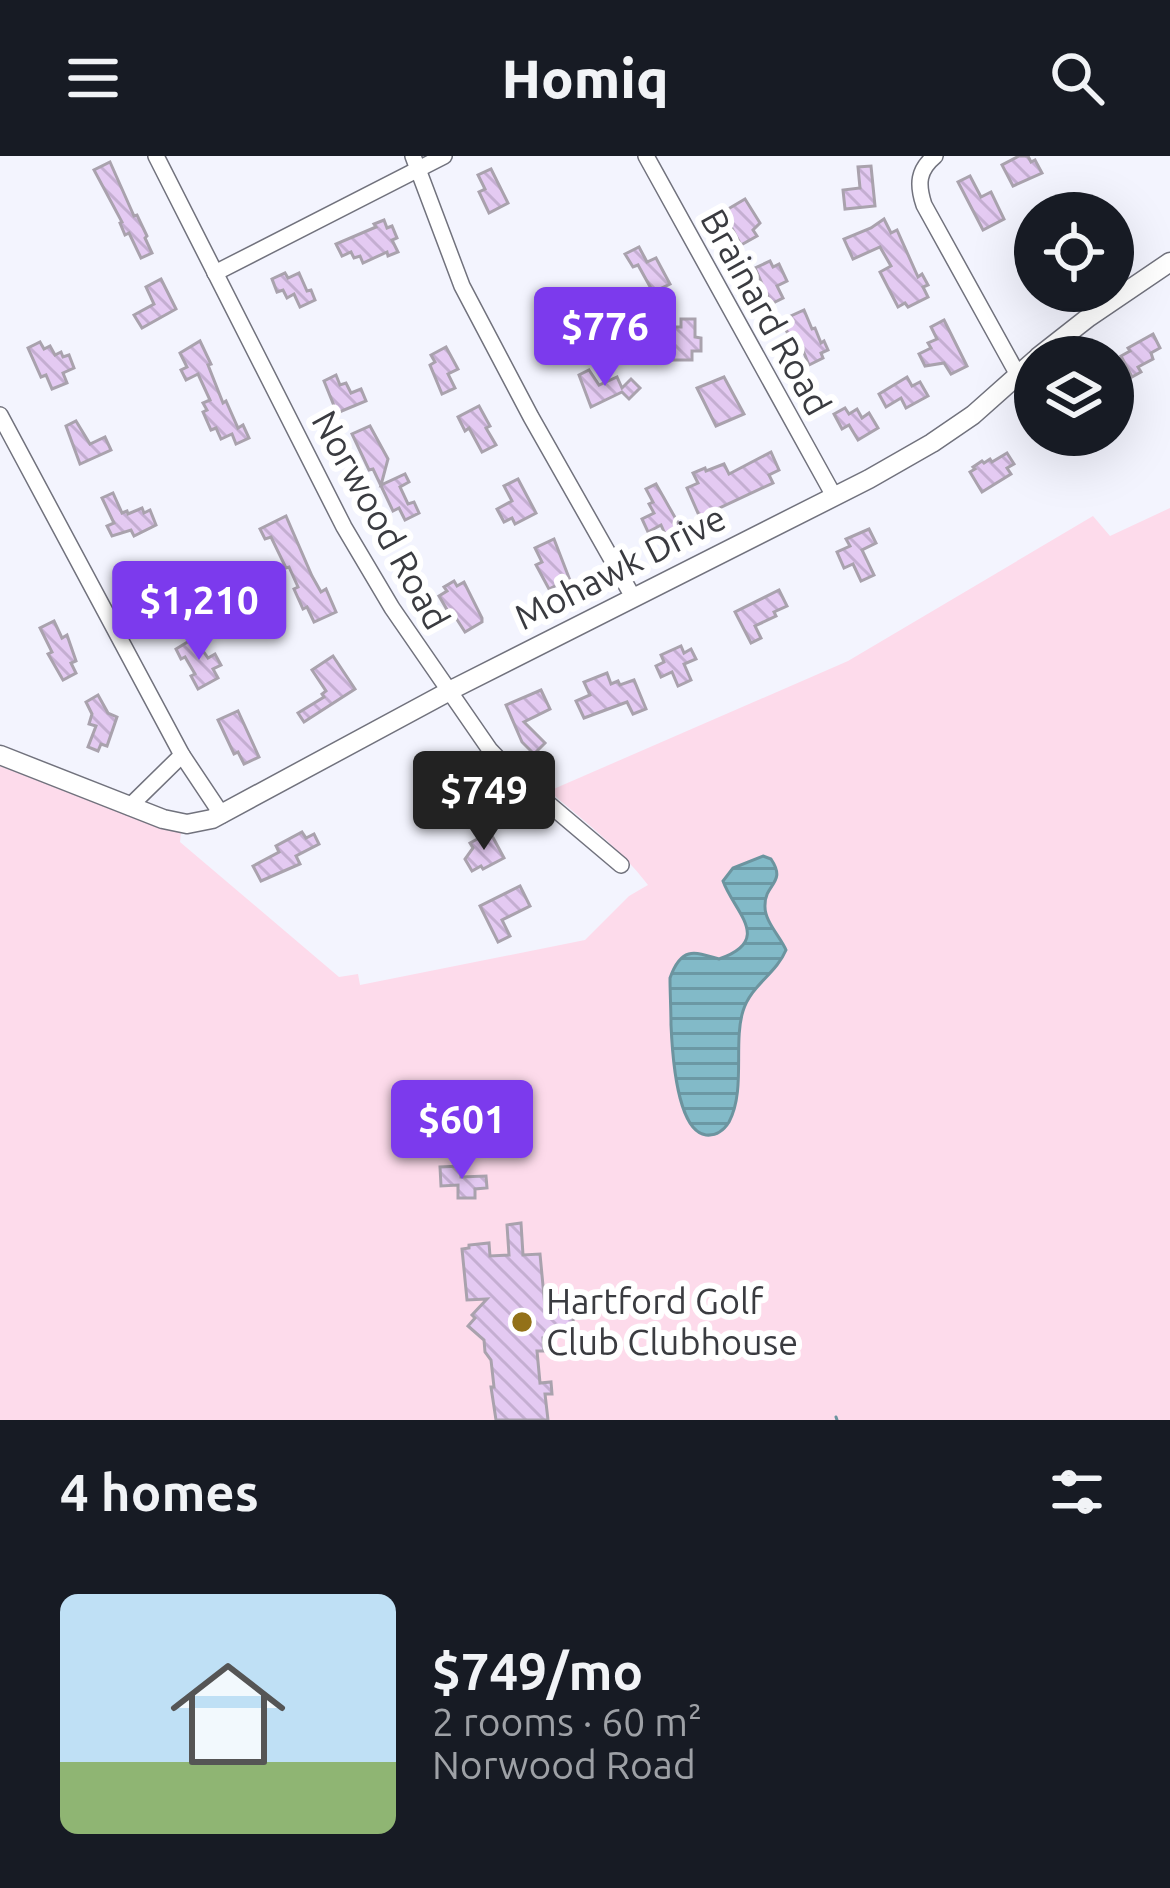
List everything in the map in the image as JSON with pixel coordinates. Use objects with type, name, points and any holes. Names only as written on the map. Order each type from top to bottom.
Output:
[{"type":"street","name":"Norwood Road","points":[[156,156],[344,527],[392,608],[499,760],[621,865]]},
{"type":"street","points":[[215,272],[415,162],[444,156]]},
{"type":"street","name":"Brainard Road","points":[[646,156],[834,496]]},
{"type":"street","points":[[935,156],[919,179],[924,205],[1014,369]]},
{"type":"street","points":[[415,162],[462,286],[633,597]]},
{"type":"street","name":"Mohawk Drive","points":[[1065,336],[1170,262]]},
{"type":"street","name":"Mohawk Drive","points":[[222,815],[448,692],[932,443],[1014,379]]},
{"type":"street","points":[[0,415],[182,755],[222,815],[176,823],[0,755]]},
{"type":"street","points":[[129,807],[182,755]]},
{"type":"shaded area","points":[[1170,508],[1170,1420],[0,1420],[0,766],[181,833],[180,842],[339,977],[358,974],[360,985],[585,940],[629,896],[648,885],[614,847],[549,791],[848,661],[1093,516],[1110,536]]},
{"type":"water","points":[[763,856],[771,859],[777,873],[765,911],[786,950],[743,1011],[737,1096],[729,1122],[719,1132],[706,1135],[696,1130],[682,1105],[670,978],[683,956],[695,953],[719,959],[744,943],[746,924],[723,881],[733,868]]},
{"type":"building","points":[[1019,156],[1035,160],[1042,173],[1013,186],[1002,165]]},
{"type":"building","points":[[110,162],[147,236],[152,253],[141,258],[94,170]]},
{"type":"building","points":[[871,166],[875,206],[845,209],[843,190],[860,188],[858,167]]},
{"type":"building","points":[[491,169],[508,203],[489,213],[479,192],[485,189],[478,175]]},
{"type":"building","points":[[970,176],[981,197],[991,192],[1004,219],[983,230],[958,182]]},
{"type":"building","points":[[745,199],[760,223],[753,230],[757,236],[741,245],[723,212]]},
{"type":"building","points":[[884,219],[891,233],[897,230],[918,277],[922,274],[928,285],[923,287],[928,297],[908,307],[905,303],[898,307],[880,272],[891,266],[880,247],[853,259],[844,239]]},
{"type":"building","points":[[384,220],[387,228],[392,226],[398,252],[363,263],[351,252],[342,256],[336,244]]},
{"type":"building","points":[[639,247],[647,262],[656,258],[670,284],[653,292],[638,265],[633,267],[625,254]]},
{"type":"building","points":[[770,261],[773,267],[779,264],[787,281],[777,286],[783,298],[771,304],[755,268]]},
{"type":"building","points":[[285,273],[288,278],[299,273],[315,300],[300,307],[294,294],[287,298],[283,290],[277,292],[272,279]]},
{"type":"building","points":[[161,279],[176,309],[142,328],[134,315],[154,304],[146,287]]},
{"type":"building","points":[[804,310],[828,350],[809,365],[797,336],[790,339],[782,320]]},
{"type":"building","points":[[681,319],[695,319],[695,337],[701,338],[701,351],[692,351],[692,360],[673,360],[671,327],[681,327]]},
{"type":"building","points":[[944,320],[967,366],[951,374],[944,363],[925,366],[919,354],[937,339],[931,327]]},
{"type":"building","points":[[1153,334],[1160,348],[1134,376],[1134,345]]},
{"type":"building","points":[[200,341],[223,403],[226,401],[238,428],[243,425],[249,438],[236,444],[232,434],[221,439],[216,428],[211,430],[203,412],[207,410],[203,403],[210,400],[198,374],[186,380],[181,370],[187,367],[180,353]]},
{"type":"building","points":[[40,342],[55,355],[69,355],[74,368],[63,373],[67,383],[52,389],[46,375],[41,377],[28,348]]},
{"type":"building","points":[[446,347],[458,369],[448,374],[455,388],[442,394],[430,365],[435,362],[431,355]]},
{"type":"building","points":[[589,370],[599,385],[617,377],[622,388],[631,379],[640,388],[629,399],[622,392],[591,407],[579,375]]},
{"type":"building","points":[[336,375],[351,393],[361,389],[366,401],[337,413],[324,381]]},
{"type":"building","points":[[724,377],[744,414],[716,426],[697,388]]},
{"type":"building","points":[[907,377],[912,386],[920,382],[928,396],[906,408],[901,398],[886,407],[879,394]]},
{"type":"building","points":[[479,406],[496,445],[482,452],[458,417]]},
{"type":"building","points":[[845,408],[849,414],[857,409],[862,418],[869,413],[878,428],[858,440],[849,425],[842,429],[834,414]]},
{"type":"building","points":[[76,421],[90,444],[105,437],[111,450],[80,464],[66,426]]},
{"type":"building","points":[[370,426],[388,459],[381,485],[405,474],[409,482],[400,487],[419,513],[405,520],[399,508],[393,511],[352,434]]},
{"type":"building","points":[[771,452],[779,470],[769,475],[773,483],[701,520],[687,488],[698,483],[693,473],[724,464],[729,474]]},
{"type":"building","points":[[1007,453],[1014,464],[1007,468],[1011,474],[982,492],[970,472],[973,467]]},
{"type":"building","points":[[518,479],[536,513],[515,524],[512,518],[504,522],[497,509],[512,501],[504,486]]},
{"type":"building","points":[[656,484],[681,528],[666,536],[661,525],[648,532],[642,519],[654,513],[646,489]]},
{"type":"building","points":[[113,493],[122,513],[150,510],[156,525],[134,536],[131,530],[112,536],[107,526],[114,523],[102,498]]},
{"type":"building","points":[[286,516],[312,576],[321,592],[326,589],[336,612],[314,622],[307,607],[303,609],[289,567],[271,537],[265,539],[260,529]]},
{"type":"building","points":[[869,529],[876,543],[862,550],[874,575],[861,581],[853,564],[844,568],[837,552],[850,546],[846,539]]},
{"type":"building","points":[[554,539],[571,583],[549,589],[536,565],[542,562],[535,548]]},
{"type":"building","points":[[155,563],[177,604],[167,609],[163,601],[152,607],[137,580]]},
{"type":"building","points":[[454,581],[457,586],[464,582],[482,618],[465,632],[439,596]]},
{"type":"building","points":[[779,590],[787,606],[755,626],[761,638],[751,643],[735,612]]},
{"type":"building","points":[[54,621],[62,638],[67,635],[76,661],[71,663],[76,673],[63,680],[40,628]]},
{"type":"building","points":[[194,638],[208,658],[215,654],[221,665],[213,669],[218,678],[198,689],[191,676],[195,674],[176,649]]},
{"type":"building","points":[[681,646],[684,653],[691,649],[696,659],[684,664],[691,680],[678,686],[672,672],[661,677],[656,666],[664,662],[661,655]]},
{"type":"building","points":[[333,656],[355,689],[304,722],[298,713],[326,691],[312,670]]},
{"type":"building","points":[[607,673],[611,684],[634,680],[646,709],[633,714],[627,702],[584,718],[576,701],[590,695],[584,682]]},
{"type":"building","points":[[541,690],[550,709],[524,722],[545,743],[534,754],[522,742],[506,705]]},
{"type":"building","points":[[98,695],[108,713],[117,717],[107,746],[101,744],[98,751],[88,747],[96,726],[89,724],[92,714],[86,702]]},
{"type":"building","points":[[238,711],[259,757],[244,764],[218,720]]},
{"type":"building","points":[[436,756],[460,799],[449,805],[429,774],[423,777],[417,767]]},
{"type":"building","points":[[302,832],[306,838],[314,834],[319,844],[296,856],[300,864],[261,881],[253,866]]},
{"type":"building","points":[[490,832],[504,858],[472,871],[465,859],[473,848],[470,843]]},
{"type":"building","points":[[520,886],[530,906],[502,920],[510,936],[498,942],[480,906]]},
{"type":"building","points":[[460,1166],[461,1177],[486,1176],[487,1188],[475,1189],[475,1198],[458,1198],[458,1185],[441,1186],[440,1167]]},
{"type":"building","name":"Hartford Golf Club Clubhouse","points":[[521,1223],[523,1255],[540,1254],[545,1307],[572,1305],[574,1331],[546,1333],[544,1351],[537,1351],[540,1383],[551,1382],[552,1394],[545,1394],[548,1420],[496,1420],[491,1360],[484,1340],[468,1326],[487,1299],[467,1300],[462,1249],[489,1243],[490,1256],[509,1255],[507,1225]]},
{"type":"place","name":"Hartford Golf Club Clubhouse","points":[[522,1322]]}]
